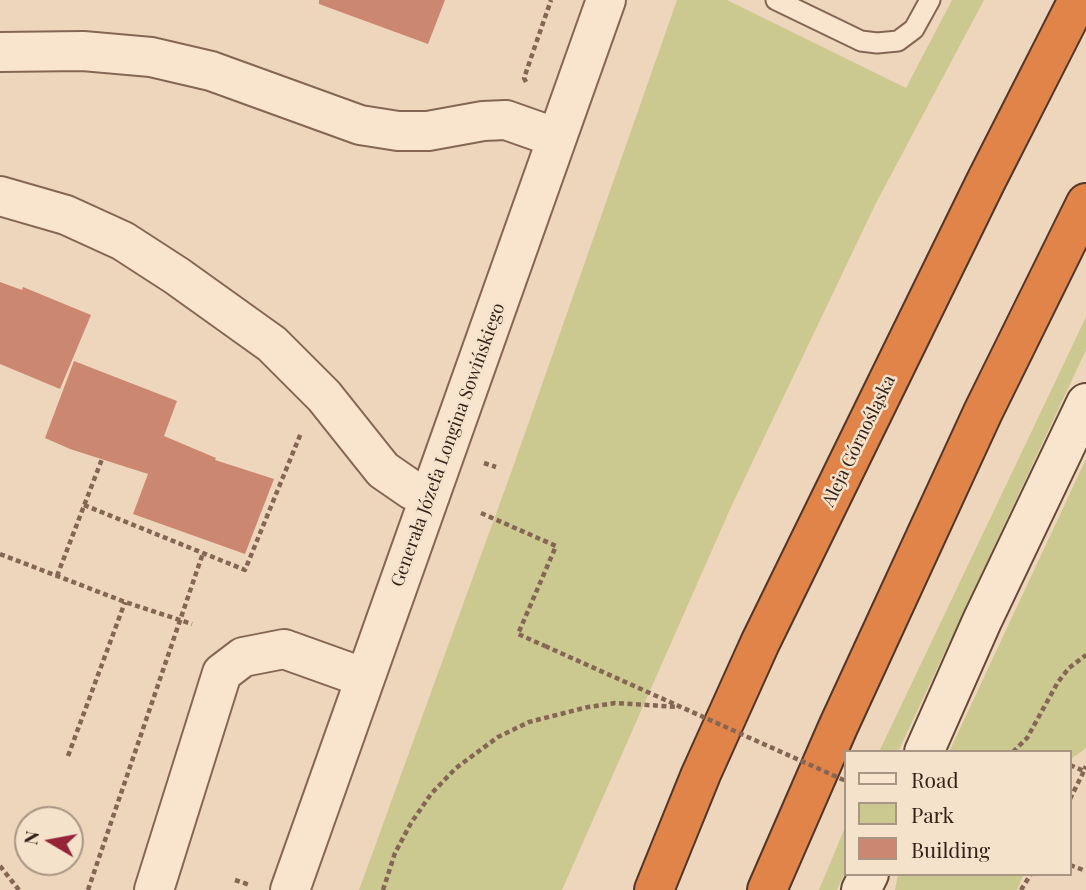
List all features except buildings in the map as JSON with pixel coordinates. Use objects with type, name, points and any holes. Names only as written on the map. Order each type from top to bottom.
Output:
[{"type":"highway","name":"Aleja Górnośląska","points":[[654,890],[701,774],[760,643],[985,183],[1078,0]]},
{"type":"highway","points":[[767,890],[838,727],[983,412],[1086,202]]},
{"type":"street","name":"Generała Józefa Longina Sowińskiego","points":[[290,890],[606,0]]},
{"type":"street","points":[[0,52],[83,51],[151,57],[211,71],[360,125],[398,131],[428,131],[483,121],[506,120],[557,138]]},
{"type":"street","points":[[0,196],[78,220],[123,241],[177,276],[272,344],[324,396],[383,470],[412,490],[430,496]]},
{"type":"street","points":[[925,750],[982,621],[1086,403]]},
{"type":"street","points":[[154,890],[222,673],[243,657],[284,649],[365,678]]},
{"type":"lane","points":[[776,0],[861,41],[877,43],[898,41],[914,29],[930,0]]},
{"type":"path","points":[[524,78],[551,0]]},
{"type":"path","points":[[84,505],[245,570],[305,425]]},
{"type":"path","points":[[57,576],[102,459]]},
{"type":"path","points":[[481,513],[556,546],[518,634],[844,780]]},
{"type":"path","points":[[87,890],[204,553]]},
{"type":"path","points":[[0,554],[125,602],[192,624]]},
{"type":"path","points":[[68,756],[125,602]]},
{"type":"path","points":[[1015,750],[1027,738],[1058,682],[1069,668],[1086,655]]},
{"type":"path","points":[[383,890],[396,853],[430,794],[456,768],[498,737],[529,722],[588,707],[615,703],[678,707]]},
{"type":"path","points":[[1072,795],[1085,769]]},
{"type":"path","points":[[0,866],[19,890]]},
{"type":"green space","points":[[677,0],[727,0],[906,88],[952,0],[984,0],[875,205],[731,507],[562,890],[359,890],[512,470]]},
{"type":"green space","points":[[1086,317],[1086,350],[899,750],[880,750]]},
{"type":"green space","points":[[1086,459],[1086,748],[1072,758],[1072,750],[950,750]]},
{"type":"green space","points":[[844,830],[844,874],[837,890],[819,890]]},
{"type":"green space","points":[[898,876],[1023,876],[1017,890],[895,890]]}]
